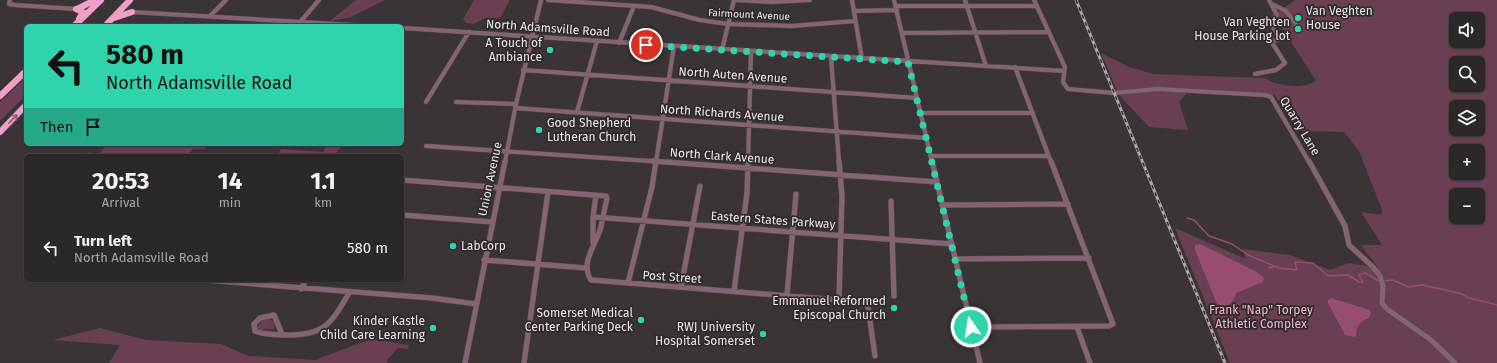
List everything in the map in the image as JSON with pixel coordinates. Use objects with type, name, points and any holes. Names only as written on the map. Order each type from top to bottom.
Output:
[{"type":"highway","points":[[76,9],[84,7],[95,0]]},
{"type":"highway","points":[[75,24],[101,0]]},
{"type":"highway","points":[[107,24],[130,0]]},
{"type":"highway","points":[[125,6],[127,10],[132,12]]},
{"type":"highway","points":[[75,24],[83,14],[82,10],[76,9]]},
{"type":"highway","points":[[112,18],[132,12]]},
{"type":"highway","points":[[0,96],[24,73]]},
{"type":"highway","points":[[0,132],[24,108]]},
{"type":"street","points":[[10,0],[9,4],[15,5],[76,9]]},
{"type":"street","points":[[210,16],[226,0]]},
{"type":"street","points":[[300,22],[319,0]]},
{"type":"street","name":"Union Avenue","points":[[465,363],[484,260],[523,70],[541,0]]},
{"type":"street","name":"Fairmount Avenue","points":[[548,0],[659,9],[700,20],[728,24],[792,26],[855,20]]},
{"type":"street","points":[[722,50],[735,0],[810,0]]},
{"type":"street","points":[[852,0],[862,59]]},
{"type":"street","points":[[894,0],[980,363]]},
{"type":"street","points":[[965,0],[986,66]]},
{"type":"street","points":[[1034,0],[1064,70]]},
{"type":"street","points":[[1255,74],[1276,70],[1285,63],[1271,41],[1278,40],[1278,36],[1270,22],[1277,16],[1269,0]]},
{"type":"street","points":[[1272,4],[1286,11],[1297,26]]},
{"type":"street","points":[[619,43],[634,6]]},
{"type":"street","points":[[854,11],[966,6],[1037,6]]},
{"type":"street","points":[[132,12],[334,24]]},
{"type":"street","name":"North Adamsville Road","points":[[404,28],[908,62],[1064,70]]},
{"type":"street","points":[[426,102],[469,32]]},
{"type":"street","points":[[902,33],[1049,32]]},
{"type":"street","points":[[577,112],[597,41]]},
{"type":"street","points":[[628,284],[657,161],[674,46]]},
{"type":"street","points":[[734,291],[747,193],[751,52]]},
{"type":"street","points":[[831,57],[841,175],[842,235],[839,299]]},
{"type":"street","points":[[971,327],[1077,327],[1109,326],[1113,324],[1015,67]]},
{"type":"street","name":"North Auten Avenue","points":[[523,70],[917,98]]},
{"type":"street","name":"Quarry Lane","points":[[1064,70],[1063,76],[1065,85],[1068,89],[1114,93],[1157,89],[1265,95],[1271,97],[1296,138],[1345,226],[1348,243],[1353,250],[1376,269],[1380,276],[1383,286],[1382,303],[1428,336],[1444,350],[1455,363]]},
{"type":"street","name":"North Richards Avenue","points":[[456,102],[927,138]]},
{"type":"street","points":[[921,114],[1033,113]]},
{"type":"street","name":"North Clark Avenue","points":[[426,146],[498,151],[507,150],[936,182]]},
{"type":"street","points":[[931,156],[1049,156]]},
{"type":"street","points":[[404,180],[606,196],[607,199],[599,233],[593,242]]},
{"type":"street","points":[[681,287],[700,186]]},
{"type":"street","points":[[524,363],[548,192]]},
{"type":"street","points":[[787,295],[796,194]]},
{"type":"street","points":[[484,260],[586,268],[593,242],[593,217],[596,195]]},
{"type":"street","points":[[891,201],[894,296]]},
{"type":"street","points":[[942,205],[1068,204]]},
{"type":"street","points":[[404,215],[492,222]]},
{"type":"street","name":"Eastern States Parkway","points":[[593,217],[742,227],[952,244]]},
{"type":"street","points":[[955,259],[1089,258]]},
{"type":"street","name":"Post Street","points":[[586,268],[587,276],[591,280],[839,299],[866,304],[875,359]]},
{"type":"street","points":[[226,282],[349,293],[432,298],[476,304]]},
{"type":"street","points":[[301,289],[305,282]]},
{"type":"street","points":[[282,334],[274,315],[260,318],[254,324],[255,331],[261,334],[306,335],[317,332],[331,322],[349,293]]},
{"type":"street","points":[[1077,327],[1090,363]]},
{"type":"green space","points":[[356,0],[385,0],[351,17],[330,21]]},
{"type":"green space","points":[[474,0],[510,0],[500,18],[485,18],[474,24],[466,23],[463,19]]},
{"type":"green space","name":"Frank \"Nap\" Torpey Athletic Complex","points":[[1295,0],[1497,0],[1497,363],[1230,363],[1175,228],[1246,259],[1242,249],[1290,255],[1330,270],[1349,263],[1378,268],[1361,245],[1382,245],[1361,212],[1382,215],[1382,210],[1359,151],[1344,132],[1298,131],[1275,95],[1190,90],[1179,102],[1188,130],[1149,127],[1119,95],[1101,53],[1129,67],[1153,74],[1264,78],[1276,83],[1290,86],[1310,84],[1316,81],[1274,15]]},
{"type":"green space","points":[[24,79],[24,97],[0,121],[0,102]]},
{"type":"green space","points":[[106,146],[206,146],[204,149],[193,149],[189,154],[100,154]]},
{"type":"green space","points":[[327,146],[342,146],[336,154],[278,154],[281,149],[323,152]]},
{"type":"green space","points":[[269,319],[275,323],[274,329],[261,330],[257,328],[262,320]]},
{"type":"green space","points":[[100,328],[146,340],[221,344],[248,356],[315,360],[371,339],[409,345],[408,349],[398,348],[387,360],[387,363],[109,363],[120,345],[53,340]]},
{"type":"shaded area","points":[[1200,244],[1255,271],[1264,278],[1263,282],[1236,293],[1230,304],[1217,304],[1195,250],[1195,245]]},
{"type":"shaded area","points":[[1331,298],[1370,310],[1371,314],[1369,318],[1359,324],[1356,336],[1345,335],[1328,303],[1328,300]]},
{"type":"waterway","points":[[1187,218],[1194,220],[1209,236],[1232,244],[1248,255],[1279,268],[1297,270],[1295,262],[1313,263],[1328,276],[1348,275],[1359,282],[1363,282],[1359,275],[1365,273],[1379,281]]},
{"type":"waterway","points":[[1269,268],[1274,266]]},
{"type":"waterway","points":[[1384,281],[1393,280],[1408,287],[1423,285],[1462,294],[1469,298],[1497,305]]},
{"type":"railway","points":[[1076,0],[1225,363]]},
{"type":"place","name":"Van Veghten House","points":[[1298,18]]},
{"type":"place","name":"Van Veghten House Parking lot","points":[[1298,29]]},
{"type":"place","name":"A Touch of Ambiance","points":[[550,50]]},
{"type":"place","name":"Good Shepherd Lutheran Church","points":[[539,130]]},
{"type":"place","name":"LabCorp","points":[[453,246]]},
{"type":"place","name":"Emmanuel Reformed Episcopal Church","points":[[894,308]]},
{"type":"place","name":"Somerset Medical Center Parking Deck","points":[[641,320]]},
{"type":"place","name":"Kinder Kastle Child Care Learning","points":[[433,328]]},
{"type":"place","name":"RWJ University Hospital Somerset","points":[[763,334]]},
{"type":"route","points":[[646,45],[908,62],[971,327]]}]
